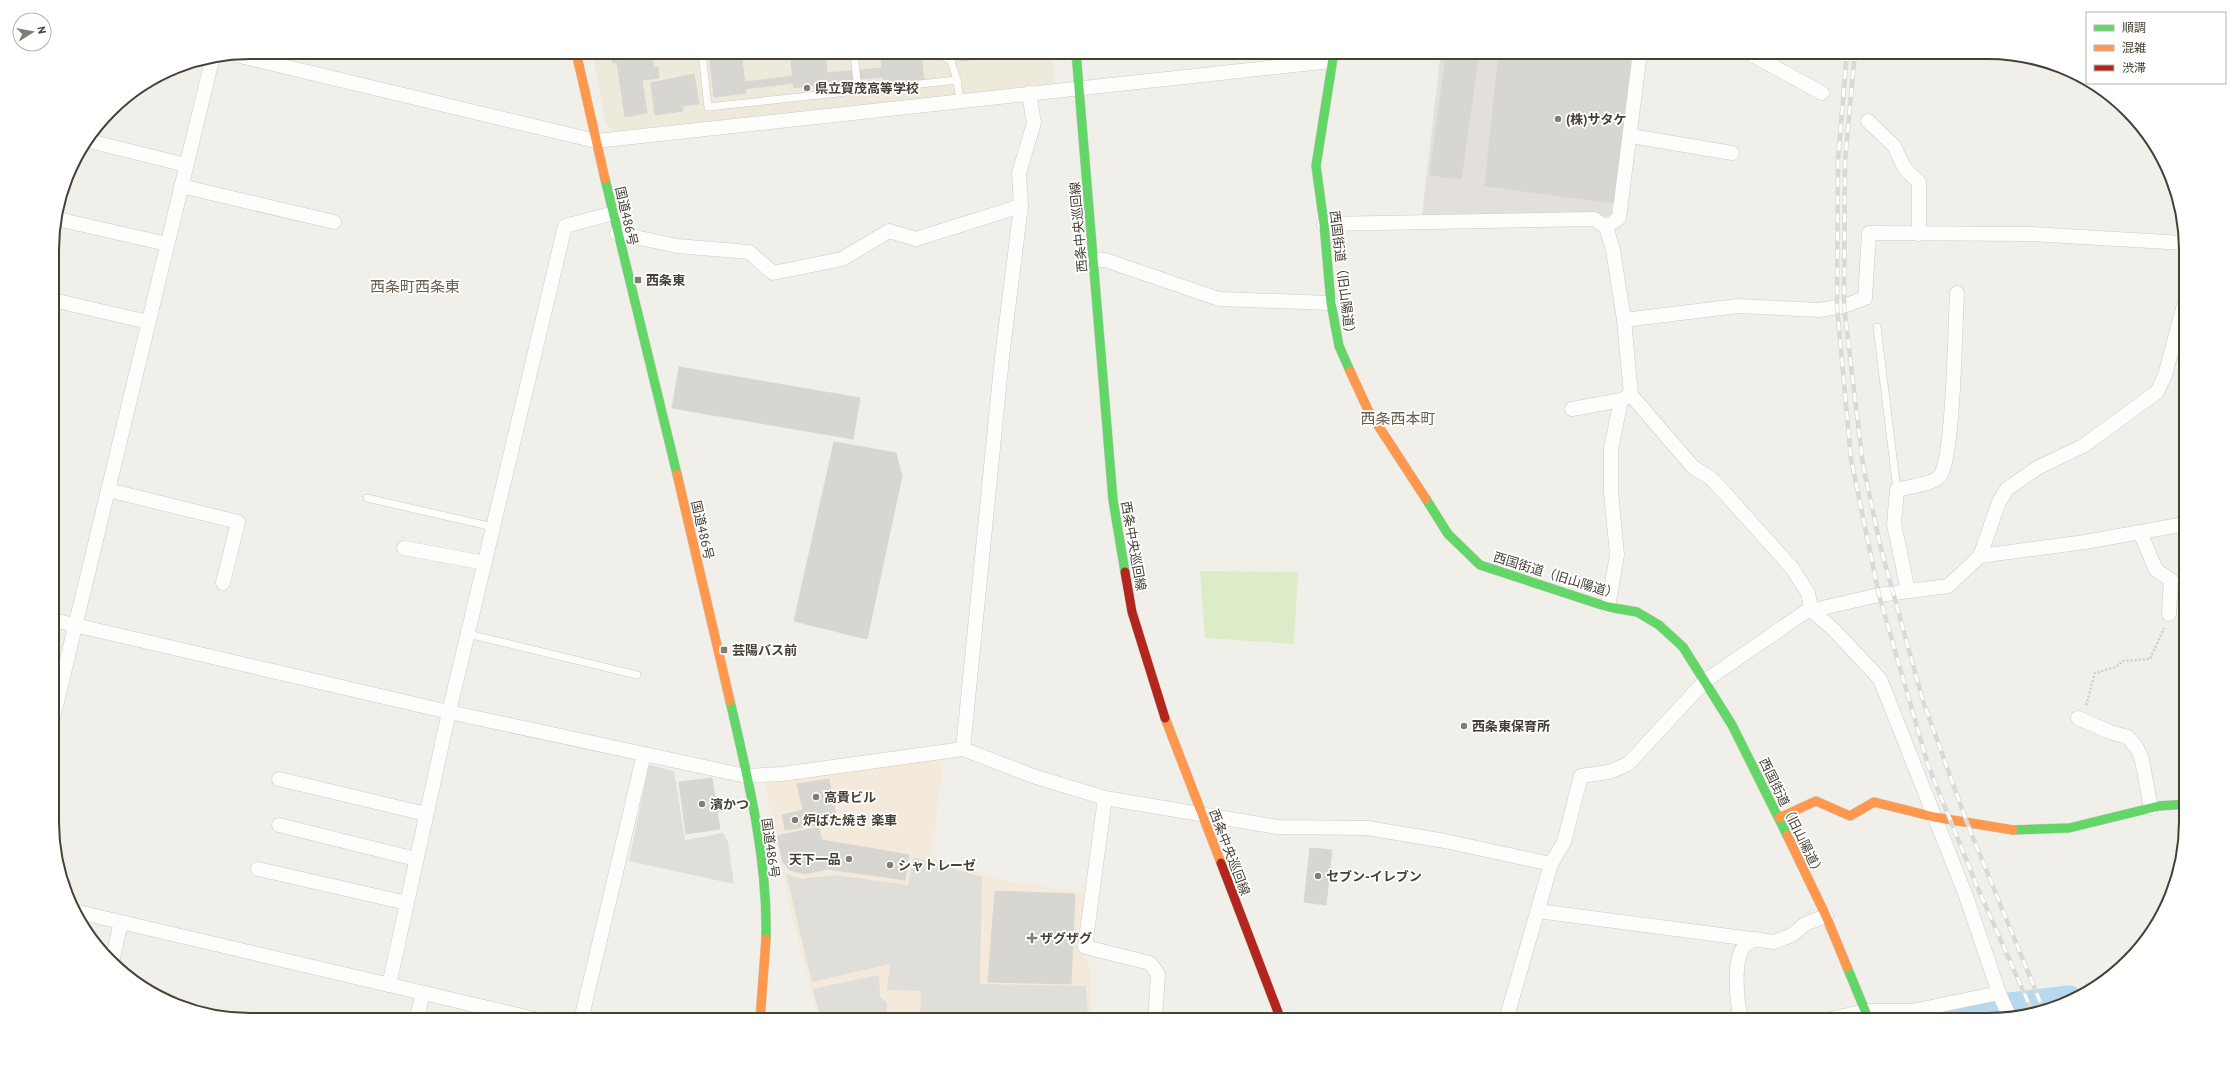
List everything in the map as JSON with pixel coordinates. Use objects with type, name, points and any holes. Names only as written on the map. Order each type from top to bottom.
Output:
[{"type":"main road","name":"国道486号","points":[[578,59],[614,213],[617,233],[691,533],[746,776],[761,850],[767,924],[761,1013]]},
{"type":"main road","name":"西条中央巡回線","points":[[1076,59],[1113,500],[1132,612],[1167,722],[1200,813],[1278,1013]]},
{"type":"main road","name":"西国街道（旧山陽道）","points":[[1332,59],[1316,166],[1324,224],[1331,303],[1339,346],[1368,410],[1448,534],[1480,565],[1608,607],[1636,612],[1659,625],[1683,647],[1732,725],[1780,818],[1826,916],[1867,1013]]},
{"type":"main road","points":[[1780,818],[1816,801],[1850,816],[1874,802],[1934,817],[2009,830],[2070,828],[2151,808],[2179,805]]},
{"type":"street","points":[[253,59],[596,141],[1029,93],[1078,89],[1309,59]]},
{"type":"street","points":[[1606,227],[1619,218],[1631,136],[1639,59]]},
{"type":"street","points":[[1760,59],[1822,93]]},
{"type":"street","points":[[59,697],[211,63]]},
{"type":"street","points":[[963,749],[1002,357],[1021,206],[1019,173],[1034,123],[1029,93]]},
{"type":"street","points":[[1868,121],[1894,146],[1905,169],[1919,182],[1919,234]]},
{"type":"street","points":[[1631,136],[1732,153]]},
{"type":"street","points":[[92,142],[186,165]]},
{"type":"street","points":[[181,186],[334,222]]},
{"type":"street","points":[[617,233],[677,246],[749,252],[773,273],[842,259],[889,231],[916,239],[1021,206]]},
{"type":"street","points":[[389,985],[449,712],[565,226],[614,213]]},
{"type":"street","points":[[62,219],[167,244]]},
{"type":"street","points":[[1324,224],[1594,219],[1606,227],[1613,250],[1624,320],[1626,398],[1611,449],[1611,492],[1617,555],[1608,607]]},
{"type":"street","points":[[1624,320],[1738,306],[1819,310],[1844,306],[1865,298],[1869,233],[2031,234],[2179,243]]},
{"type":"street","points":[[1094,260],[1105,260],[1219,299],[1331,303]]},
{"type":"street","points":[[1908,591],[1894,524],[1897,490],[1934,480],[1940,475],[1948,448],[1957,293]]},
{"type":"street","points":[[59,301],[148,322]]},
{"type":"street","points":[[1508,1013],[1551,864],[1564,842],[1581,776],[1608,772],[1628,764],[1705,681],[1805,612],[1879,595],[1948,586],[1980,556],[1999,502],[2007,489],[2037,468],[2083,446],[2157,392],[2165,375],[2179,320]]},
{"type":"street","points":[[1572,409],[1626,398]]},
{"type":"street","points":[[1626,398],[1693,467],[1712,479],[1792,568],[1808,593],[1812,611],[1832,628],[1880,679],[1966,896],[1999,993],[2007,1012]]},
{"type":"street","points":[[108,490],[238,522],[223,583]]},
{"type":"street","points":[[1980,556],[2085,542],[2179,525]]},
{"type":"street","points":[[2140,532],[2156,570],[2171,580],[2169,614]]},
{"type":"street","points":[[404,548],[484,563]]},
{"type":"street","points":[[59,621],[449,712],[746,776],[782,774],[963,749],[1033,776],[1105,798],[1277,827],[1366,828],[1445,841],[1551,864]]},
{"type":"street","points":[[2080,719],[2110,732],[2128,737],[2137,748],[2142,760],[2151,808]]},
{"type":"street","points":[[583,1013],[644,754]]},
{"type":"street","points":[[279,779],[426,814]]},
{"type":"street","points":[[1105,798],[1085,947],[1150,963],[1158,974],[1155,1013]]},
{"type":"street","points":[[279,825],[416,859]]},
{"type":"street","points":[[258,870],[407,903]]},
{"type":"street","points":[[1538,911],[1774,942],[1792,935],[1805,924],[1826,916]]},
{"type":"street","points":[[82,913],[423,993],[481,1013]]},
{"type":"street","points":[[113,955],[121,922]]},
{"type":"street","points":[[1740,1013],[1737,997],[1738,962],[1741,951],[1746,943],[1756,939]]},
{"type":"street","points":[[418,1013],[423,993]]},
{"type":"street","points":[[1897,1013],[1912,1012],[1999,993]]},
{"type":"lane","points":[[703,59],[708,107],[957,80]]},
{"type":"lane","points":[[855,59],[858,91]]},
{"type":"lane","points":[[947,59],[950,61],[957,80],[960,101]]},
{"type":"lane","points":[[1876,327],[1897,490]]},
{"type":"lane","points":[[367,498],[493,526]]},
{"type":"lane","points":[[468,634],[637,675]]},
{"type":"path","points":[[2080,719],[2095,673],[2116,667],[2123,661],[2150,659],[2169,614]]},
{"type":"shaded area","name":"県立賀茂高等学校","points":[[593,59],[1053,59],[1055,83],[618,133],[606,125]]},
{"type":"shaded area","name":"(株)サタケ","points":[[1434,59],[1630,59],[1611,216],[1422,215],[1440,60]]},
{"type":"shaded area","points":[[944,756],[931,859],[975,870],[1003,880],[1087,893],[1083,953],[1091,969],[1091,1013],[816,1013],[789,903],[764,780]]},
{"type":"shaded area","points":[[649,765],[674,771],[685,840],[723,833],[728,842],[734,884],[629,861]]},
{"type":"shaded area","points":[[913,857],[982,877],[980,984],[1086,986],[1088,1013],[920,1013],[921,991],[887,990],[890,964],[812,982],[786,874],[802,879],[834,875],[908,885]]},
{"type":"shaded area","points":[[879,975],[880,996],[887,1003],[887,1013],[819,1013],[813,989]]},
{"type":"green space","points":[[1200,571],[1298,572],[1294,644],[1205,638]]},
{"type":"building","points":[[612,59],[652,59],[654,68],[658,67],[659,78],[642,80],[647,113],[625,117],[617,63],[613,63]]},
{"type":"building","points":[[710,59],[742,59],[746,93],[714,97]]},
{"type":"building","points":[[791,59],[826,59],[828,84],[794,88]]},
{"type":"building","points":[[881,59],[922,59],[924,80],[884,85]]},
{"type":"building","points":[[960,59],[977,59],[960,61]]},
{"type":"building","points":[[1446,59],[1478,59],[1461,179],[1430,175]]},
{"type":"building","name":"(株)サタケ","points":[[1498,59],[1631,59],[1614,203],[1485,186]]},
{"type":"building","points":[[882,68],[883,77],[828,82],[827,73]]},
{"type":"building","points":[[694,74],[699,104],[682,106],[683,111],[655,115],[651,83]]},
{"type":"building","points":[[793,76],[794,83],[745,89],[745,82]]},
{"type":"building","points":[[679,367],[860,398],[853,439],[672,408]]},
{"type":"building","points":[[834,442],[896,453],[902,476],[867,639],[794,621]]},
{"type":"building","name":"濱かつ","points":[[712,778],[715,797],[721,797],[722,811],[717,812],[720,829],[686,834],[679,782]]},
{"type":"building","name":"高貴ビル","points":[[829,779],[837,822],[785,830],[782,815],[803,810],[797,784]]},
{"type":"building","points":[[819,827],[827,869],[805,874],[790,870],[783,862],[777,836]]},
{"type":"building","name":"天下一品","points":[[822,840],[875,849],[870,875],[827,869]]},
{"type":"building","name":"セブン-イレブン","points":[[1310,848],[1332,850],[1326,905],[1304,902]]},
{"type":"building","name":"シャトレーゼ","points":[[875,849],[909,855],[905,880],[870,875]]},
{"type":"building","name":"ザグザグ","points":[[995,891],[1075,894],[1071,984],[988,982]]},
{"type":"waterway","points":[[1979,1013],[2048,1003]]},
{"type":"railway","points":[[1846,59],[1838,160],[1837,307],[1851,459],[1879,595],[1928,765],[1979,891],[2031,1008]]},
{"type":"railway","points":[[1854,59],[1845,161],[1844,306],[1863,465],[1881,549],[1923,701],[1969,828],[2042,1005]]},
{"type":"traffic: fast","points":[[1077,59],[1113,500],[1125,572]]},
{"type":"traffic: fast","points":[[1333,59],[1316,166],[1324,224],[1331,303],[1339,346],[1350,371]]},
{"type":"traffic: fast","points":[[605,179],[677,474]]},
{"type":"traffic: fast","points":[[1426,499],[1448,534],[1480,565],[1608,607],[1637,612],[1659,625],[1683,647],[1732,725],[1787,835]]},
{"type":"traffic: fast","points":[[730,701],[756,819],[764,879],[766,939]]},
{"type":"traffic: fast","points":[[2013,830],[2069,828],[2159,806],[2179,805]]},
{"type":"traffic: fast","points":[[1847,967],[1866,1013]]},
{"type":"traffic: slow","points":[[578,59],[605,179]]},
{"type":"traffic: slow","points":[[1350,371],[1368,410],[1426,499]]},
{"type":"traffic: slow","points":[[677,474],[730,701]]},
{"type":"traffic: slow","points":[[1165,718],[1221,863]]},
{"type":"traffic: slow","points":[[1779,818],[1816,801],[1850,816],[1874,802],[1934,817],[2013,830]]},
{"type":"traffic: slow","points":[[1787,835],[1826,916],[1847,967]]},
{"type":"traffic: slow","points":[[761,1013],[766,939]]},
{"type":"traffic: jam","points":[[1125,572],[1132,612],[1165,718]]},
{"type":"traffic: jam","points":[[1221,863],[1278,1013]]},
{"type":"place","name":"県立賀茂高等学校","points":[[807,88]]},
{"type":"place","name":"(株)サタケ","points":[[1558,119]]},
{"type":"place","name":"西条東","points":[[638,280]]},
{"type":"place","name":"芸陽バス前","points":[[724,650]]},
{"type":"place","name":"西条東保育所","points":[[1464,726]]},
{"type":"place","name":"高貴ビル","points":[[816,797]]},
{"type":"place","name":"濱かつ","points":[[702,804]]},
{"type":"place","name":"炉ばた焼き 楽車","points":[[795,820]]},
{"type":"place","name":"天下一品","points":[[849,859]]},
{"type":"place","name":"シャトレーゼ","points":[[890,865]]},
{"type":"place","name":"セブン-イレブン","points":[[1318,876]]},
{"type":"place","name":"ザグザグ","points":[[1032,938]]},
{"type":"district","name":"西条町西条東","points":[[415,287]]},
{"type":"district","name":"西条西本町","points":[[1398,419]]}]
